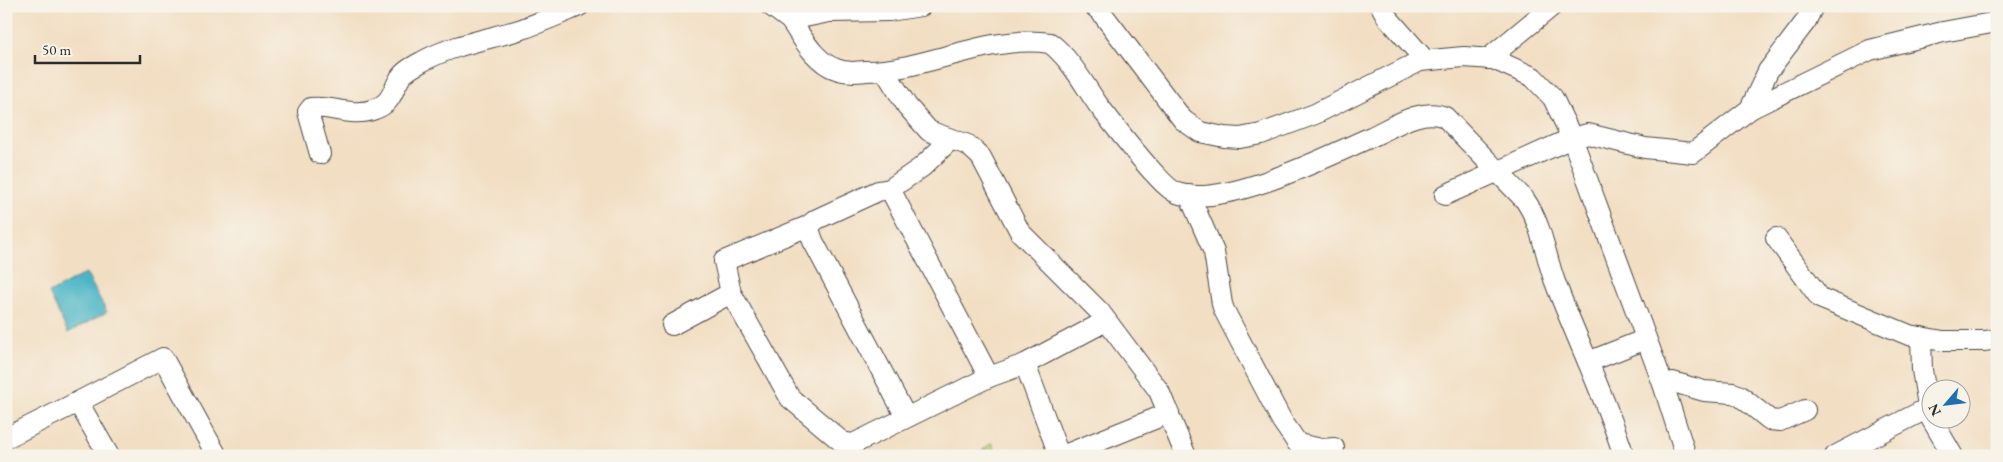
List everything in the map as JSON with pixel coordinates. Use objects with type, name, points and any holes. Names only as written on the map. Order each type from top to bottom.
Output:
[{"type":"street","points":[[320,154],[308,112],[312,108],[345,112],[367,112],[376,109],[386,104],[400,78],[406,72],[427,59],[460,46],[523,28],[579,6]]},
{"type":"street","points":[[771,6],[790,20],[817,56],[835,69],[849,72],[885,71],[979,48],[1021,43],[1050,43],[1066,58],[1132,149],[1176,193],[1208,197],[1233,192],[1313,164],[1415,116],[1437,113],[1445,117],[1525,200],[1533,211],[1554,280],[1596,359],[1624,456]]},
{"type":"street","points":[[790,20],[826,9],[889,11],[921,6]]},
{"type":"street","points":[[1094,6],[1101,12],[1183,120],[1200,132],[1224,137],[1240,138],[1261,134],[1315,114],[1425,60],[1464,57],[1493,59],[1533,77],[1553,98],[1572,138],[1637,342],[1663,384],[1686,456]]},
{"type":"street","points":[[1382,6],[1387,17],[1425,60]]},
{"type":"street","points":[[1488,59],[1552,6]]},
{"type":"street","points":[[1750,109],[1768,71],[1806,21],[1813,6]]},
{"type":"street","points":[[1445,195],[1572,138],[1588,134],[1645,148],[1694,153],[1750,109],[1870,50],[1943,32],[1997,22]]},
{"type":"street","points":[[885,71],[914,116],[929,131],[968,146],[981,156],[1020,232],[1100,312],[1159,391],[1186,456]]},
{"type":"street","points":[[950,140],[922,167],[890,189],[878,191],[817,219],[808,226],[724,261],[731,293],[790,398],[842,442],[853,444],[989,377],[1026,364],[1106,320]]},
{"type":"street","points":[[890,189],[989,377]]},
{"type":"street","points":[[1189,195],[1214,252],[1224,310],[1282,421],[1298,444],[1322,449],[1334,448]]},
{"type":"street","points":[[808,226],[813,241],[906,417]]},
{"type":"street","points":[[1776,238],[1820,298],[1909,335],[1943,341],[1984,341],[1997,339]]},
{"type":"street","points":[[672,325],[731,293]]},
{"type":"street","points":[[1921,337],[1924,380]]},
{"type":"street","points":[[1596,359],[1637,342]]},
{"type":"street","points":[[6,438],[163,358],[217,456]]},
{"type":"street","points":[[1026,364],[1056,447],[1062,456],[1169,413]]},
{"type":"street","points":[[1663,384],[1673,382],[1704,391],[1733,393],[1740,396],[1770,420],[1780,421],[1805,410]]},
{"type":"street","points":[[78,402],[109,456]]},
{"type":"street","points":[[1835,456],[1920,419]]},
{"type":"street","points":[[1938,430],[1953,456]]},
{"type":"green space","points":[[992,442],[997,456],[976,456]]},
{"type":"water","points":[[86,273],[107,312],[68,333],[49,293]]}]
